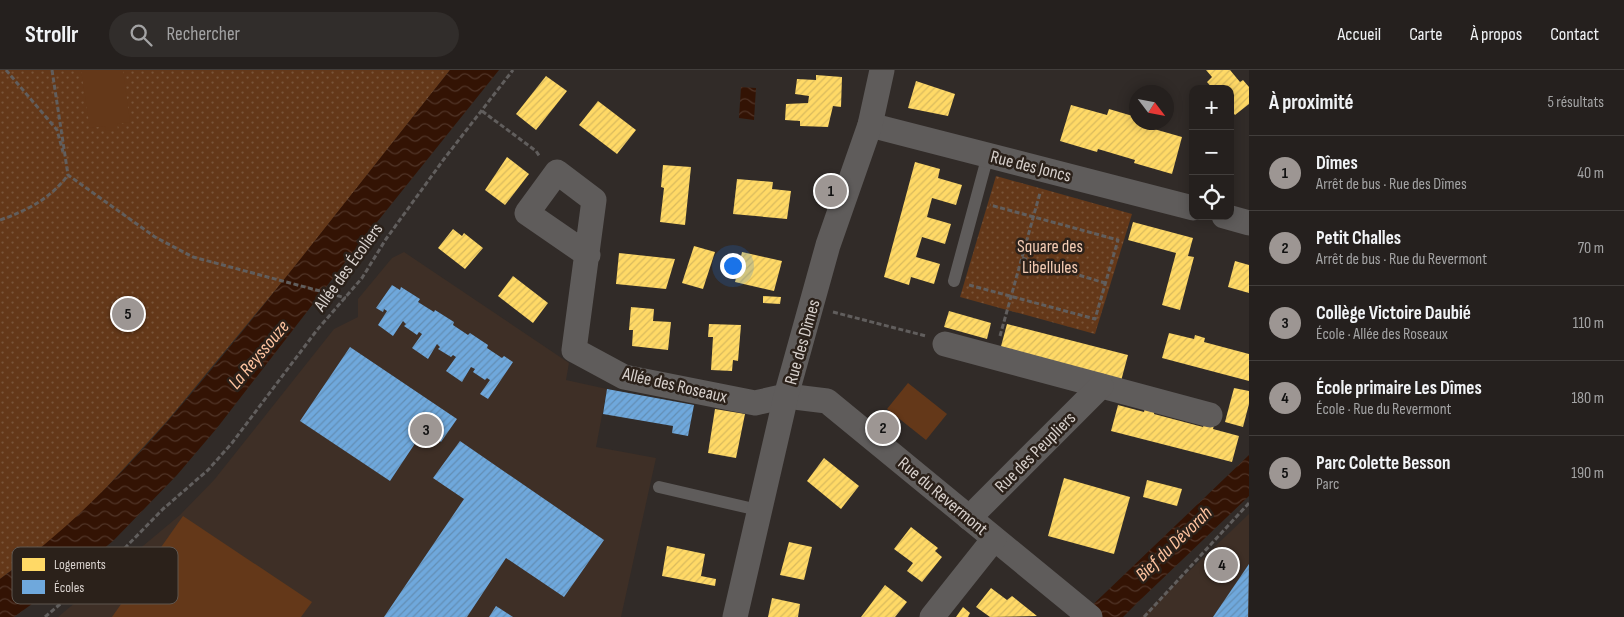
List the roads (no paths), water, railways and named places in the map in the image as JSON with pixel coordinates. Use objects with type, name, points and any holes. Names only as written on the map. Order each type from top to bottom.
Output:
[{"type":"street","name":"Rue des Dîmes","points":[[735,617],[758,510],[786,396],[828,245],[870,125],[882,70]]},
{"type":"street","name":"Rue des Joncs","points":[[870,125],[1189,207]]},
{"type":"street","name":"Allée des Roseaux","points":[[588,255],[527,213],[557,172],[594,200],[588,255],[574,350],[624,377],[754,403],[786,396]]},
{"type":"street","points":[[1234,219],[1249,223]]},
{"type":"street","points":[[945,344],[1210,416]]},
{"type":"street","name":"Rue des Peupliers","points":[[969,518],[1101,386]]},
{"type":"street","name":"Rue du Revermont","points":[[786,396],[827,401],[1082,611]]},
{"type":"street","points":[[932,617],[994,539]]},
{"type":"lane","points":[[954,281],[988,155]]},
{"type":"lane","points":[[659,487],[758,510]]},
{"type":"water","name":"La Reyssouze","points":[[450,70],[499,70],[357,247],[217,428],[177,475],[106,547],[41,547],[103,491],[134,459],[193,392]]},
{"type":"water","points":[[741,87],[756,88],[754,120],[739,118]]},
{"type":"water","name":"Bief du Dévorah","points":[[1249,455],[1249,496],[1123,617],[1080,617]]},
{"type":"water","points":[[12,570],[12,604],[32,604],[14,617],[0,617],[0,579]]},
{"type":"place","name":"Dîmes","points":[[831,191]]},
{"type":"place","name":"Parc Colette Besson","points":[[128,314]]},
{"type":"place","name":"Petit Challes","points":[[883,428]]},
{"type":"place","name":"Collège Victoire Daubié","points":[[426,430]]},
{"type":"place","name":"École primaire Les Dîmes","points":[[1222,565]]},
{"type":"park label","name":"Square des Libellules","points":[[1050,256]]}]
